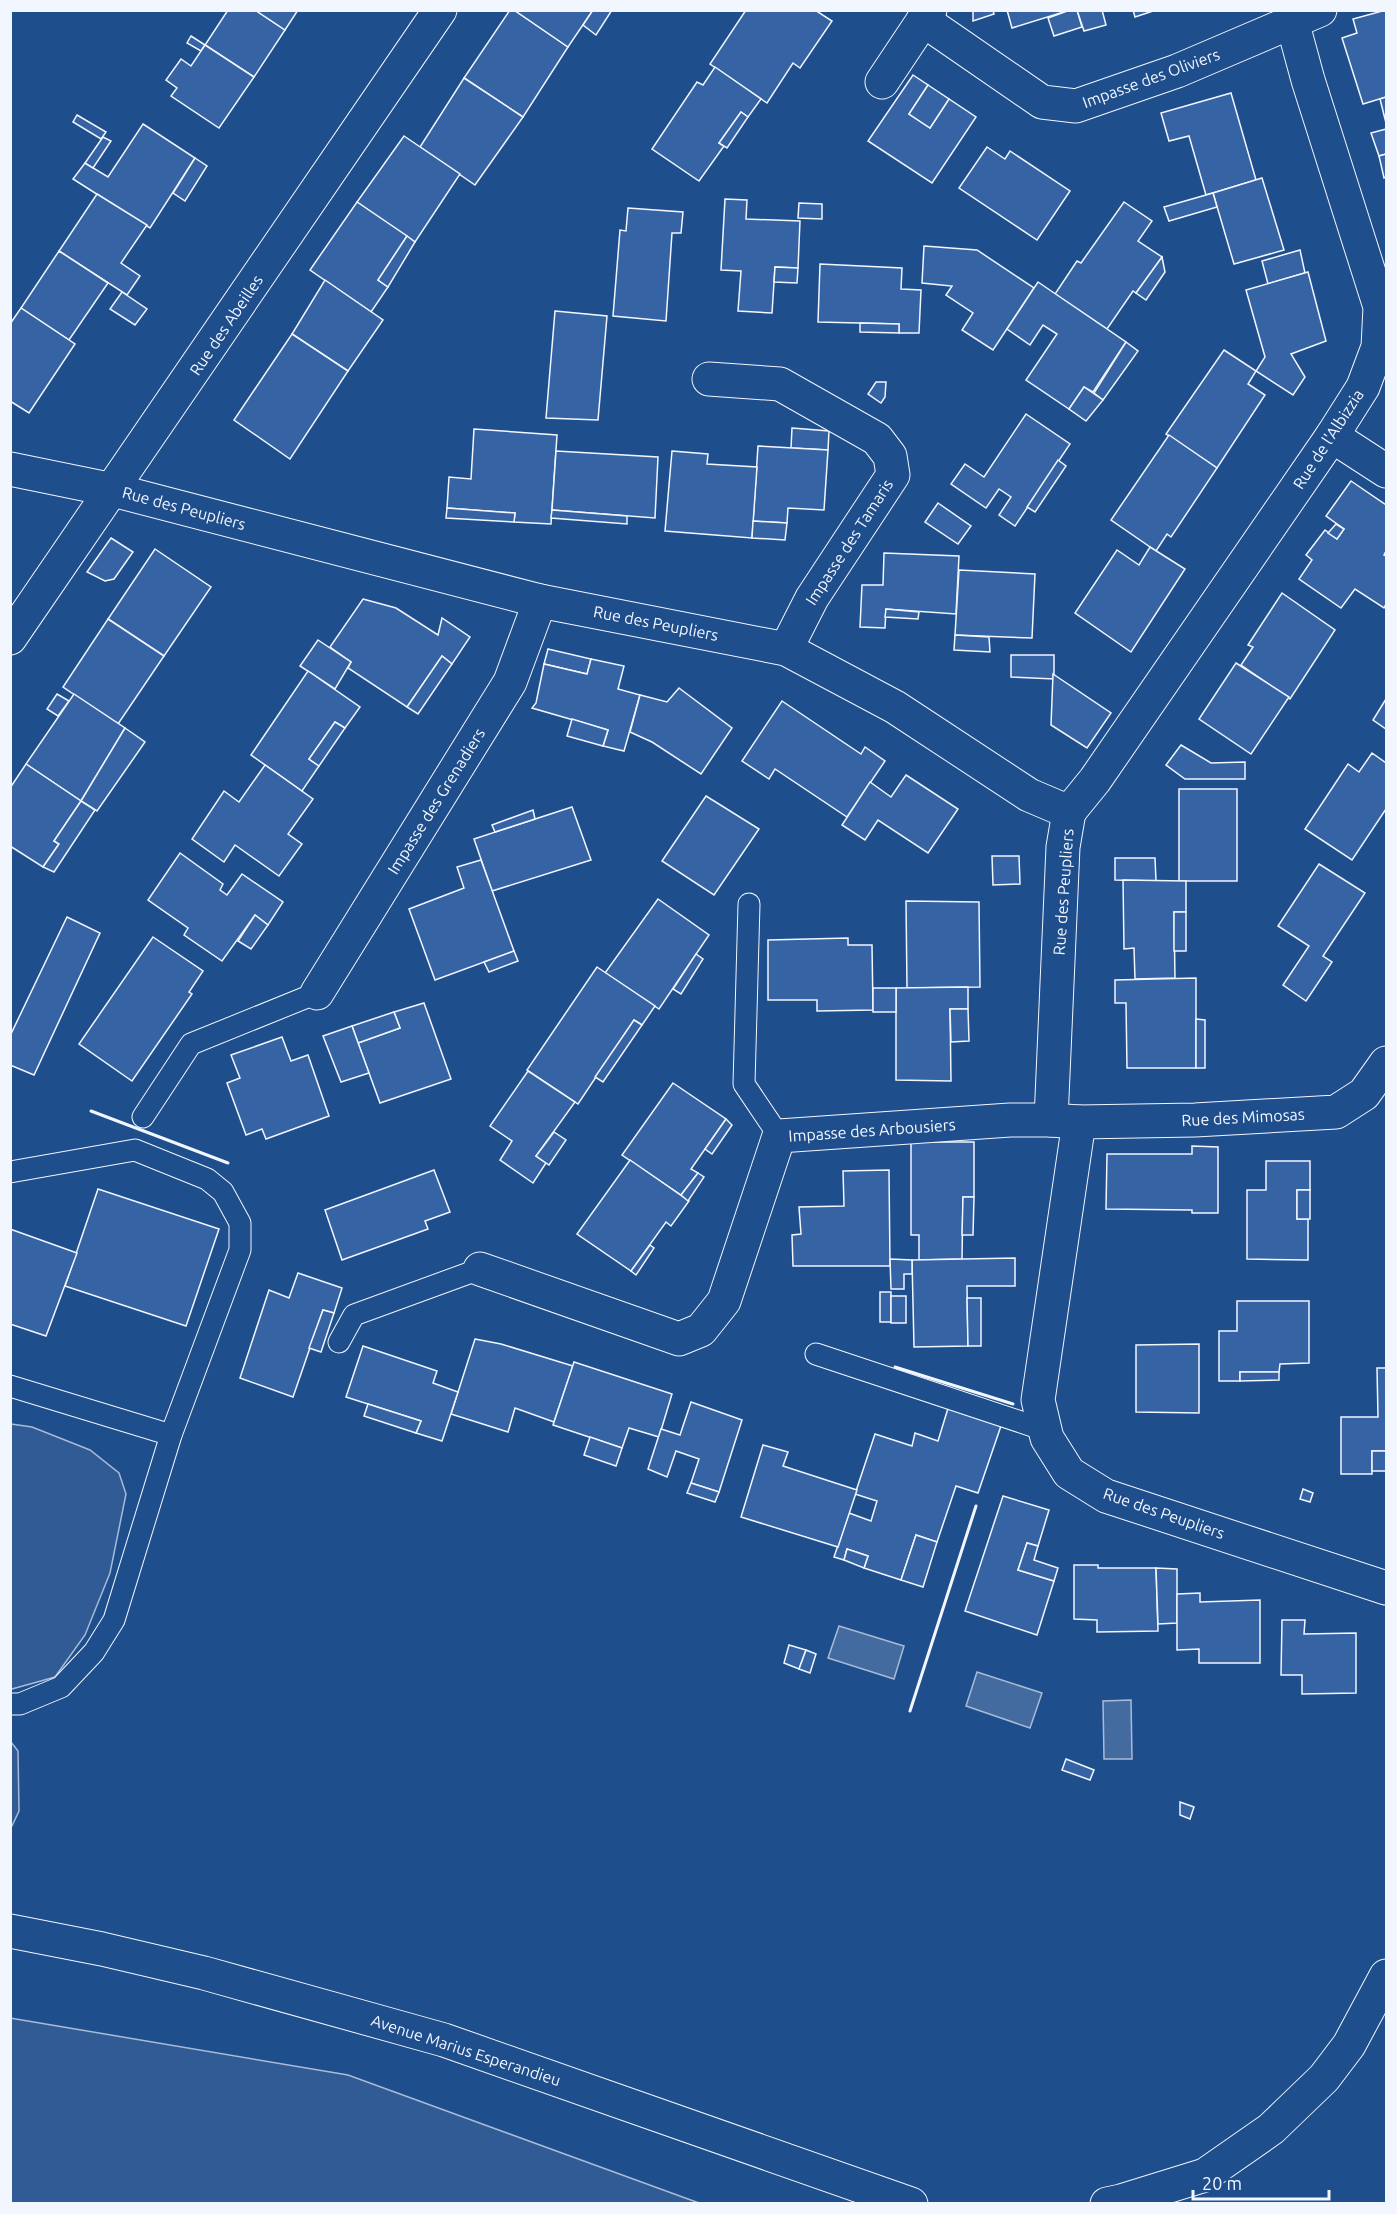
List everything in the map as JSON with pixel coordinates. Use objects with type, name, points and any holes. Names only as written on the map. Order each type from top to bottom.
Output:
[{"type":"street","name":"Rue des Abeilles","points":[[10,638],[440,10]]},
{"type":"street","name":"Impasse des Oliviers","points":[[882,82],[927,15],[1042,102],[1076,106],[1177,71],[1300,15]]},
{"type":"street","name":"Rue de l'Albizzia","points":[[1069,812],[1102,770],[1332,436],[1363,387],[1378,347],[1380,307],[1308,80],[1300,15]]},
{"type":"street","name":"Impasse des Tamaris","points":[[709,379],[780,384],[877,439],[890,456],[894,475],[812,598],[786,649]]},
{"type":"street","points":[[1332,436],[1386,471]]},
{"type":"street","name":"Rue des Peupliers","points":[[10,469],[113,490],[540,601],[786,649],[894,707],[1029,795],[1069,812],[1063,847],[1065,1121],[1038,1400],[1047,1438],[1069,1473],[1106,1496],[1386,1588]]},
{"type":"street","name":"Impasse des Grenadiers","points":[[317,993],[510,682],[540,601]]},
{"type":"street","name":"Rue des Mimosas","points":[[1065,1121],[1195,1120],[1336,1112],[1364,1094],[1386,1062]]},
{"type":"street","name":"Impasse des Arbousiers","points":[[480,1269],[679,1339],[701,1330],[724,1301],[779,1136],[1010,1120],[1065,1121]]},
{"type":"street","name":"Avenue Marius Esperandieu","points":[[10,1931],[102,1949],[204,1973],[444,2040],[911,2204]]},
{"type":"street","points":[[1107,2204],[1203,2189],[1271,2129],[1323,2078],[1349,2045],[1386,1976]]},
{"type":"lane","points":[[749,904],[744,1084],[779,1136]]},
{"type":"lane","points":[[142,1116],[191,1044],[317,993]]},
{"type":"lane","points":[[10,1172],[135,1150],[207,1179],[223,1192],[240,1223],[240,1250],[171,1435],[114,1620],[94,1652],[61,1688],[20,1704],[10,1704]]},
{"type":"lane","points":[[339,1342],[354,1315],[480,1269]]},
{"type":"lane","points":[[816,1354],[1045,1430]]},
{"type":"lane","points":[[10,1386],[171,1435]]},
{"type":"shaded area","points":[[11,1424],[32,1427],[90,1450],[119,1473],[126,1494],[110,1573],[85,1635],[55,1677],[10,1689]]},
{"type":"shaded area","points":[[839,1626],[904,1646],[894,1679],[828,1658]]},
{"type":"shaded area","points":[[977,1672],[1042,1693],[1030,1728],[966,1706]]},
{"type":"shaded area","points":[[1131,1700],[1132,1759],[1104,1759],[1103,1701]]},
{"type":"shaded area","points":[[11,1742],[18,1751],[19,1811],[11,1828]]},
{"type":"shaded area","points":[[10,2018],[348,2075],[699,2203],[11,2203]]},
{"type":"building","points":[[228,10],[255,10],[285,30],[254,77],[205,45]]},
{"type":"building","points":[[255,10],[298,10],[285,30]]},
{"type":"building","points":[[510,10],[514,10],[568,47],[523,117],[464,78]]},
{"type":"building","points":[[514,10],[593,10],[568,47]]},
{"type":"building","points":[[593,10],[612,10],[596,35],[583,25]]},
{"type":"building","points":[[746,10],[815,10],[832,21],[800,68],[793,63],[767,103],[710,64]]},
{"type":"building","points":[[973,10],[993,10],[994,14],[973,21]]},
{"type":"building","points":[[1007,10],[1070,10],[1012,28]]},
{"type":"building","points":[[1070,10],[1077,10],[1082,27],[1054,36],[1048,18]]},
{"type":"building","points":[[1077,10],[1102,10],[1106,25],[1084,31]]},
{"type":"building","points":[[1133,10],[1156,10],[1135,17]]},
{"type":"building","points":[[1386,10],[1386,97],[1363,104],[1342,38],[1357,33],[1353,19]]},
{"type":"building","points":[[191,36],[205,45],[201,51],[187,43]]},
{"type":"building","points":[[205,45],[254,77],[219,128],[171,96],[177,88],[166,80],[181,59],[191,66]]},
{"type":"building","points":[[715,67],[761,99],[748,117],[741,112],[719,143],[724,146],[699,181],[652,149],[697,82],[703,85]]},
{"type":"building","points":[[913,75],[928,85],[909,114],[930,128],[949,99],[976,117],[932,183],[868,141]]},
{"type":"building","points":[[464,78],[523,117],[475,185],[420,147]]},
{"type":"building","points":[[928,85],[949,99],[930,128],[909,114]]},
{"type":"building","points":[[1231,93],[1256,180],[1206,195],[1189,136],[1169,141],[1161,113]]},
{"type":"building","points":[[1386,97],[1386,123],[1380,99]]},
{"type":"building","points":[[741,112],[748,117],[727,148],[719,143]]},
{"type":"building","points":[[77,115],[106,132],[101,139],[73,122]]},
{"type":"building","points":[[143,124],[195,158],[150,228],[73,179],[85,163],[108,177]]},
{"type":"building","points":[[1386,129],[1386,154],[1379,156],[1371,133]]},
{"type":"building","points":[[404,136],[460,174],[415,242],[357,202]]},
{"type":"building","points":[[103,137],[111,141],[93,168],[85,163]]},
{"type":"building","points":[[987,147],[1005,159],[1010,151],[1070,191],[1037,240],[959,188]]},
{"type":"building","points":[[1386,154],[1386,177],[1384,178],[1379,156]]},
{"type":"building","points":[[195,158],[207,166],[185,201],[173,193]]},
{"type":"building","points":[[1262,178],[1284,250],[1234,264],[1213,193]]},
{"type":"building","points":[[1213,193],[1217,207],[1169,221],[1164,207]]},
{"type":"building","points":[[97,194],[147,225],[121,263],[140,276],[127,295],[59,251]]},
{"type":"building","points":[[725,199],[747,200],[746,219],[800,221],[798,268],[775,267],[772,313],[738,311],[741,271],[721,270]]},
{"type":"building","points":[[357,202],[407,236],[378,280],[388,287],[371,312],[310,270]]},
{"type":"building","points":[[1124,202],[1152,221],[1138,241],[1162,257],[1136,293],[1133,291],[1107,329],[1055,294],[1077,261],[1081,263]]},
{"type":"building","points":[[799,203],[822,204],[822,219],[798,218]]},
{"type":"building","points":[[628,208],[683,212],[681,233],[672,233],[666,321],[613,316],[620,230],[626,231]]},
{"type":"building","points":[[407,236],[415,242],[388,287],[378,280]]},
{"type":"building","points":[[924,246],[977,250],[1034,288],[993,350],[962,330],[973,313],[946,295],[952,286],[922,283]]},
{"type":"building","points":[[1300,250],[1305,273],[1268,284],[1262,261]]},
{"type":"building","points":[[59,251],[108,283],[69,340],[21,308]]},
{"type":"building","points":[[1162,257],[1165,272],[1146,300],[1136,293]]},
{"type":"building","points":[[820,264],[902,268],[901,289],[921,290],[919,333],[899,333],[899,324],[818,322]]},
{"type":"building","points":[[775,267],[798,268],[797,283],[774,282]]},
{"type":"building","points":[[1308,272],[1326,341],[1291,354],[1305,377],[1293,395],[1256,371],[1265,357],[1246,290]]},
{"type":"building","points":[[325,280],[383,320],[348,371],[292,334]]},
{"type":"building","points":[[1038,282],[1126,342],[1093,392],[1084,387],[1069,409],[1026,380],[1057,334],[1043,325],[1030,345],[1007,329]]},
{"type":"building","points":[[122,292],[147,309],[135,325],[110,309]]},
{"type":"building","points":[[21,308],[75,344],[29,413],[10,401],[10,324]]},
{"type":"building","points":[[555,311],[607,316],[598,420],[546,418]]},
{"type":"building","points":[[860,323],[899,324],[899,333],[860,332]]},
{"type":"building","points":[[292,334],[348,371],[290,459],[234,420]]},
{"type":"building","points":[[1126,342],[1138,351],[1103,400],[1094,393]]},
{"type":"building","points":[[1224,350],[1256,371],[1248,384],[1265,395],[1217,468],[1166,434]]},
{"type":"building","points":[[876,382],[886,382],[885,397],[881,403],[868,394]]},
{"type":"building","points":[[1084,387],[1103,400],[1086,421],[1069,409]]},
{"type":"building","points":[[1026,414],[1070,444],[1015,526],[999,515],[1011,497],[999,489],[986,508],[951,484],[965,464],[984,477]]},
{"type":"building","points":[[792,428],[829,431],[828,450],[791,448]]},
{"type":"building","points":[[474,429],[557,435],[551,524],[514,522],[515,513],[447,508],[449,477],[471,479]]},
{"type":"building","points":[[1169,435],[1217,468],[1171,537],[1167,534],[1156,551],[1111,520]]},
{"type":"building","points":[[758,446],[828,450],[824,510],[788,508],[787,523],[753,521]]},
{"type":"building","points":[[556,451],[658,457],[655,518],[552,510]]},
{"type":"building","points":[[672,451],[708,454],[707,464],[757,467],[752,538],[665,531]]},
{"type":"building","points":[[1058,460],[1066,466],[1035,512],[1027,507]]},
{"type":"building","points":[[1351,481],[1386,505],[1386,551],[1384,555],[1386,556],[1386,604],[1384,608],[1355,589],[1341,608],[1299,579],[1312,560],[1306,555],[1325,530],[1337,539],[1344,529],[1326,516]]},
{"type":"building","points":[[938,503],[971,526],[958,544],[925,522]]},
{"type":"building","points":[[447,508],[515,513],[514,522],[446,518]]},
{"type":"building","points":[[552,510],[627,516],[627,524],[551,518]]},
{"type":"building","points":[[753,521],[787,523],[785,540],[752,538]]},
{"type":"building","points":[[1336,524],[1344,529],[1337,539],[1328,533]]},
{"type":"building","points":[[111,538],[133,552],[114,579],[105,581],[87,572]]},
{"type":"building","points":[[1150,547],[1185,569],[1131,652],[1075,613],[1117,550],[1139,565]]},
{"type":"building","points":[[155,549],[211,587],[164,656],[108,619]]},
{"type":"building","points":[[884,553],[959,556],[956,614],[886,609],[885,628],[860,627],[862,585],[883,585]]},
{"type":"building","points":[[959,570],[1035,574],[1032,638],[955,635]]},
{"type":"building","points":[[1282,593],[1335,630],[1290,699],[1241,665],[1253,647],[1248,645]]},
{"type":"building","points":[[363,599],[396,608],[438,635],[442,618],[470,637],[452,664],[442,656],[407,707],[348,668],[351,662],[330,647]]},
{"type":"building","points":[[886,609],[919,612],[918,619],[885,617]]},
{"type":"building","points":[[108,619],[164,656],[118,724],[63,687]]},
{"type":"building","points":[[955,635],[989,637],[990,652],[954,650]]},
{"type":"building","points":[[318,640],[351,662],[335,689],[300,666]]},
{"type":"building","points":[[548,649],[591,659],[587,674],[544,664]]},
{"type":"building","points":[[1011,655],[1054,655],[1054,679],[1011,677]]},
{"type":"building","points":[[442,656],[452,664],[418,714],[407,707]]},
{"type":"building","points":[[591,659],[624,666],[618,689],[640,695],[624,751],[603,746],[608,730],[532,708],[536,703],[544,664],[587,674]]},
{"type":"building","points":[[1236,663],[1289,697],[1251,754],[1199,719]]},
{"type":"building","points":[[308,671],[360,707],[345,728],[335,722],[309,759],[319,766],[302,791],[251,755]]},
{"type":"building","points":[[1053,674],[1111,713],[1087,748],[1051,725]]},
{"type":"building","points":[[679,688],[732,728],[701,774],[652,742],[630,732],[640,695],[667,702]]},
{"type":"building","points":[[57,694],[69,701],[58,716],[47,709]]},
{"type":"building","points":[[74,694],[125,728],[81,801],[26,764]]},
{"type":"building","points":[[1386,699],[1386,729],[1373,720]]},
{"type":"building","points":[[782,701],[861,754],[865,747],[885,761],[847,817],[775,769],[769,779],[742,761]]},
{"type":"building","points":[[572,719],[608,730],[603,746],[567,736]]},
{"type":"building","points":[[335,722],[345,728],[319,766],[309,759]]},
{"type":"building","points":[[125,728],[145,742],[97,811],[81,801]]},
{"type":"building","points":[[1181,745],[1211,763],[1245,762],[1245,779],[1185,779],[1166,765]]},
{"type":"building","points":[[1372,753],[1386,763],[1386,809],[1352,860],[1305,829],[1348,764],[1359,772]]},
{"type":"building","points":[[26,764],[81,801],[54,841],[59,844],[43,867],[10,846],[10,788]]},
{"type":"building","points":[[265,765],[313,799],[288,834],[302,844],[279,876],[235,845],[224,862],[192,839],[224,791],[239,802]]},
{"type":"building","points":[[906,775],[958,809],[928,853],[878,820],[865,840],[842,825],[870,782],[891,797]]},
{"type":"building","points":[[1179,789],[1237,789],[1237,881],[1179,881]]},
{"type":"building","points":[[706,796],[759,829],[714,895],[662,861]]},
{"type":"building","points":[[81,801],[95,810],[54,872],[43,867],[59,844],[54,841]]},
{"type":"building","points":[[572,807],[591,860],[492,891],[474,839]]},
{"type":"building","points":[[533,810],[535,819],[495,832],[492,825]]},
{"type":"building","points":[[180,853],[223,884],[220,890],[227,895],[242,874],[283,902],[268,925],[255,915],[222,961],[184,935],[188,928],[148,900]]},
{"type":"building","points":[[992,856],[1019,856],[1020,884],[993,885]]},
{"type":"building","points":[[1115,858],[1155,858],[1156,881],[1115,880]]},
{"type":"building","points":[[481,860],[514,951],[435,980],[409,909],[464,888],[457,867]]},
{"type":"building","points":[[1319,864],[1365,893],[1323,956],[1332,962],[1306,1001],[1283,985],[1309,946],[1278,926]]},
{"type":"building","points":[[1123,880],[1186,881],[1186,912],[1174,912],[1175,978],[1135,979],[1134,948],[1124,949]]},
{"type":"building","points":[[658,899],[709,935],[659,1009],[605,973]]},
{"type":"building","points":[[906,901],[979,902],[980,987],[907,988]]},
{"type":"building","points":[[1174,912],[1186,912],[1186,951],[1174,951]]},
{"type":"building","points":[[255,915],[268,925],[251,949],[238,941]]},
{"type":"building","points":[[67,917],[100,933],[34,1075],[10,1065],[10,1036]]},
{"type":"building","points":[[153,937],[203,971],[189,992],[192,994],[132,1081],[79,1044]]},
{"type":"building","points":[[848,938],[848,945],[872,945],[873,1010],[817,1011],[817,1000],[768,1000],[768,940]]},
{"type":"building","points":[[514,951],[518,961],[489,972],[484,962]]},
{"type":"building","points":[[696,954],[703,959],[681,994],[673,989]]},
{"type":"building","points":[[597,967],[655,1006],[642,1025],[634,1020],[578,1104],[527,1070]]},
{"type":"building","points":[[1196,978],[1196,1068],[1127,1068],[1126,1003],[1115,1003],[1115,980]]},
{"type":"building","points":[[968,987],[968,1009],[950,1009],[951,1081],[896,1080],[896,988]]},
{"type":"building","points":[[873,988],[896,988],[896,1012],[873,1012]]},
{"type":"building","points":[[424,1003],[451,1079],[380,1103],[358,1043],[400,1028],[394,1012]]},
{"type":"building","points":[[950,1009],[968,1009],[969,1041],[951,1042]]},
{"type":"building","points":[[394,1012],[400,1028],[358,1043],[352,1026]]},
{"type":"building","points":[[1196,1019],[1205,1020],[1205,1068],[1196,1068]]},
{"type":"building","points":[[634,1020],[642,1025],[603,1082],[595,1077]]},
{"type":"building","points":[[352,1026],[369,1073],[341,1082],[323,1036]]},
{"type":"building","points":[[282,1037],[291,1061],[308,1055],[329,1116],[266,1139],[262,1129],[246,1135],[227,1083],[240,1078],[231,1055]]},
{"type":"building","points":[[528,1071],[575,1102],[536,1156],[546,1163],[533,1183],[500,1160],[512,1141],[490,1126]]},
{"type":"building","points":[[673,1083],[726,1119],[691,1169],[698,1173],[681,1195],[622,1155]]},
{"type":"building","points":[[726,1119],[732,1125],[712,1154],[705,1149]]},
{"type":"building","points":[[554,1132],[566,1140],[549,1165],[536,1156]]},
{"type":"building","points":[[911,1142],[974,1142],[974,1197],[963,1197],[962,1259],[919,1260],[919,1235],[911,1235]]},
{"type":"building","points":[[1192,1146],[1218,1147],[1218,1213],[1192,1213],[1192,1210],[1106,1209],[1107,1154],[1192,1154]]},
{"type":"building","points":[[630,1160],[689,1201],[671,1226],[666,1222],[631,1271],[577,1234]]},
{"type":"building","points":[[1266,1161],[1310,1161],[1310,1190],[1297,1190],[1297,1219],[1308,1219],[1308,1260],[1247,1259],[1247,1190],[1266,1190]]},
{"type":"building","points":[[434,1170],[450,1212],[425,1221],[428,1229],[342,1260],[325,1210]]},
{"type":"building","points":[[889,1170],[890,1266],[793,1266],[792,1235],[801,1234],[799,1207],[844,1206],[843,1171]]},
{"type":"building","points":[[698,1173],[704,1177],[688,1201],[681,1195]]},
{"type":"building","points":[[98,1189],[219,1229],[186,1326],[65,1286]]},
{"type":"building","points":[[1297,1190],[1310,1190],[1310,1219],[1297,1219]]},
{"type":"building","points":[[963,1197],[974,1197],[973,1235],[962,1235]]},
{"type":"building","points":[[10,1229],[77,1253],[46,1336],[10,1324]]},
{"type":"building","points":[[650,1245],[654,1248],[636,1275],[631,1271]]},
{"type":"building","points":[[1015,1258],[1015,1286],[967,1286],[968,1346],[914,1347],[912,1260]]},
{"type":"building","points":[[890,1259],[912,1260],[912,1274],[904,1274],[904,1289],[891,1289]]},
{"type":"building","points":[[298,1273],[342,1288],[334,1313],[323,1310],[293,1397],[240,1378],[269,1290],[289,1298]]},
{"type":"building","points":[[880,1292],[891,1292],[891,1322],[880,1322]]},
{"type":"building","points":[[891,1296],[906,1296],[906,1323],[891,1323]]},
{"type":"building","points":[[967,1298],[981,1298],[981,1346],[968,1346]]},
{"type":"building","points":[[1237,1301],[1309,1301],[1309,1363],[1280,1364],[1279,1372],[1240,1372],[1240,1381],[1219,1381],[1219,1331],[1237,1331]]},
{"type":"building","points":[[323,1310],[334,1313],[321,1352],[309,1348]]},
{"type":"building","points":[[475,1339],[501,1344],[573,1366],[554,1422],[515,1408],[508,1432],[451,1414]]},
{"type":"building","points":[[1199,1344],[1199,1413],[1136,1412],[1136,1345]]},
{"type":"building","points":[[363,1346],[437,1371],[433,1383],[458,1392],[442,1441],[416,1433],[421,1421],[346,1397]]},
{"type":"building","points":[[574,1362],[672,1394],[659,1437],[629,1428],[622,1448],[553,1425]]},
{"type":"building","points":[[1377,1368],[1386,1368],[1386,1451],[1372,1451],[1372,1474],[1341,1474],[1341,1417],[1378,1417]]},
{"type":"building","points":[[1240,1372],[1279,1372],[1279,1380],[1240,1381]]},
{"type":"building","points":[[691,1402],[742,1420],[719,1492],[691,1483],[699,1459],[676,1451],[667,1477],[648,1469],[661,1429],[680,1435]]},
{"type":"building","points":[[368,1404],[421,1421],[416,1433],[364,1416]]},
{"type":"building","points":[[949,1405],[1002,1423],[978,1493],[956,1486],[937,1542],[916,1535],[901,1580],[864,1568],[868,1556],[847,1549],[844,1560],[834,1557],[849,1513],[871,1521],[877,1501],[855,1494],[875,1434],[912,1446],[915,1433],[938,1441]]},
{"type":"building","points":[[590,1437],[622,1448],[616,1466],[584,1455]]},
{"type":"building","points":[[763,1445],[788,1452],[783,1466],[857,1490],[838,1547],[741,1517]]},
{"type":"building","points":[[1372,1451],[1386,1451],[1386,1471],[1372,1471]]},
{"type":"building","points":[[691,1483],[719,1492],[715,1502],[687,1493]]},
{"type":"building","points":[[1303,1489],[1313,1493],[1310,1502],[1300,1499]]},
{"type":"building","points":[[1003,1496],[1049,1510],[1038,1546],[1027,1543],[1018,1570],[1054,1581],[1037,1635],[965,1611]]},
{"type":"building","points":[[916,1535],[937,1542],[923,1587],[901,1580]]},
{"type":"building","points":[[1027,1543],[1038,1546],[1034,1560],[1058,1568],[1054,1581],[1018,1570]]},
{"type":"building","points":[[847,1549],[868,1556],[864,1568],[844,1560]]},
{"type":"building","points":[[1074,1565],[1098,1565],[1098,1568],[1156,1568],[1158,1631],[1097,1632],[1097,1620],[1074,1619]]},
{"type":"building","points":[[1156,1568],[1177,1569],[1177,1623],[1158,1624]]},
{"type":"building","points":[[1200,1593],[1200,1602],[1260,1600],[1260,1663],[1199,1663],[1199,1649],[1177,1650],[1177,1594]]},
{"type":"building","points":[[1282,1620],[1305,1620],[1304,1634],[1356,1633],[1356,1693],[1302,1694],[1302,1675],[1281,1675]]},
{"type":"building","points":[[789,1645],[806,1650],[799,1669],[784,1663]]},
{"type":"building","points":[[806,1650],[816,1654],[810,1673],[799,1669]]},
{"type":"building","points":[[1066,1759],[1094,1770],[1090,1780],[1062,1770]]},
{"type":"building","points":[[1180,1802],[1194,1807],[1190,1819],[1180,1815]]},
{"type":"wall","points":[[91,1111],[228,1163]]},
{"type":"wall","points":[[895,1367],[1013,1404]]},
{"type":"wall","points":[[910,1711],[976,1506]]}]
